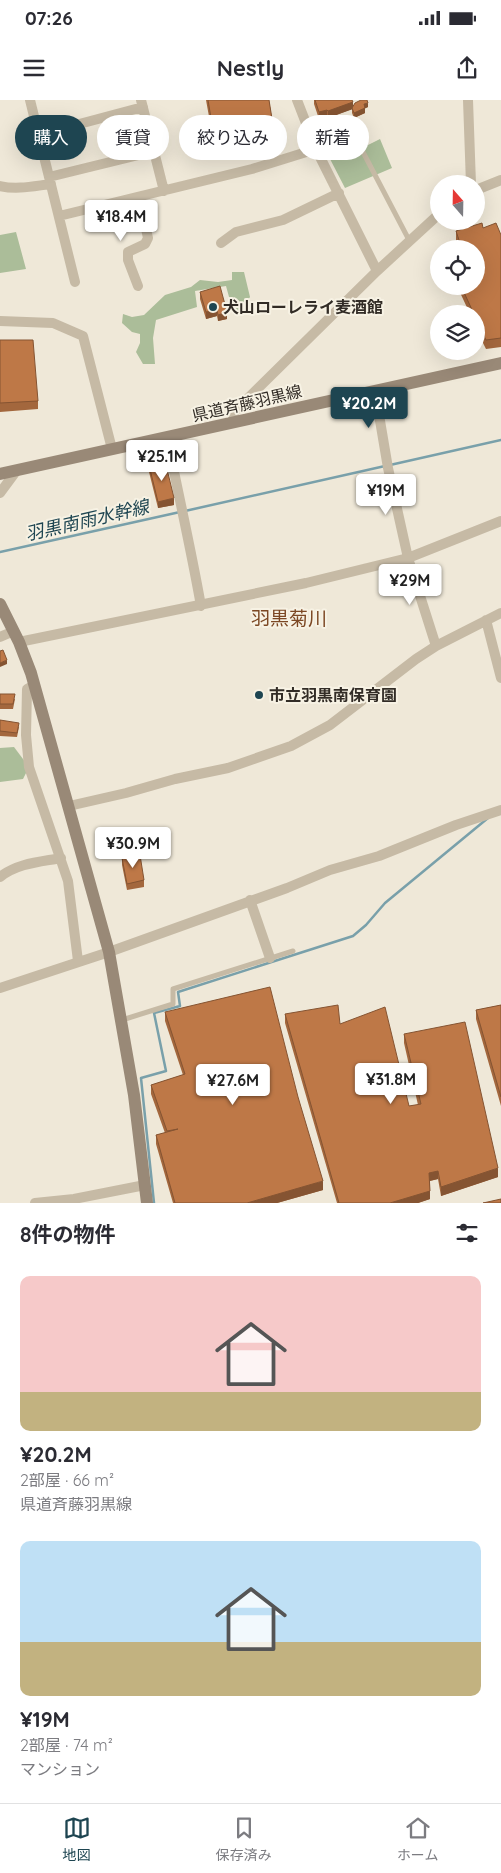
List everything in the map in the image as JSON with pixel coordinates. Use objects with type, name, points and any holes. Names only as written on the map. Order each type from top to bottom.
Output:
[{"type":"street","points":[[30,100],[33,115]]},
{"type":"street","points":[[297,100],[303,115]]},
{"type":"street","points":[[468,100],[471,175]]},
{"type":"street","points":[[87,120],[142,104]]},
{"type":"street","points":[[59,216],[252,169],[297,155]]},
{"type":"street","points":[[45,160],[75,282]]},
{"type":"street","points":[[0,186],[9,188],[27,187],[122,160]]},
{"type":"street","points":[[157,160],[164,191]]},
{"type":"street","points":[[322,160],[377,270]]},
{"type":"street","points":[[485,186],[501,180]]},
{"type":"street","points":[[221,243],[236,232],[283,220],[339,193]]},
{"type":"street","points":[[138,286],[128,260],[128,252],[145,244],[148,238],[139,197]]},
{"type":"street","points":[[233,422],[234,412],[377,270],[430,222]]},
{"type":"street","points":[[0,321],[53,323],[83,336],[112,449]]},
{"type":"street","name":"県道斉藤羽黒線","points":[[0,474],[501,364]]},
{"type":"street","points":[[375,391],[387,465],[408,558],[436,646]]},
{"type":"street","points":[[167,437],[182,512],[190,541],[200,606]]},
{"type":"street","points":[[0,493],[17,470]]},
{"type":"street","points":[[0,638],[17,637],[200,606],[306,583],[408,558],[501,521]]},
{"type":"street","points":[[0,604],[17,637],[34,685],[109,952],[134,1095],[147,1203]]},
{"type":"street","points":[[69,806],[175,779],[228,768],[290,746],[330,725],[416,658],[501,613]]},
{"type":"street","points":[[486,620],[501,678]]},
{"type":"street","points":[[34,685],[27,689],[26,735],[29,767],[68,881],[78,961]]},
{"type":"street","points":[[0,988],[109,952],[330,870],[380,856],[456,825],[501,810]]},
{"type":"street","points":[[0,877],[8,870],[19,866],[61,858]]},
{"type":"street","points":[[250,900],[270,958]]},
{"type":"street","points":[[36,1203],[74,1199],[145,1186]]},
{"type":"lane","points":[[367,160],[409,240]]},
{"type":"lane","points":[[121,1020],[173,1004],[174,989],[293,952]]},
{"type":"green space","points":[[380,139],[392,168],[345,188],[331,160],[369,160],[369,144]]},
{"type":"green space","points":[[16,232],[26,269],[0,273],[0,235]]},
{"type":"green space","points":[[232,272],[244,272],[250,297],[242,309],[234,315],[226,286],[195,291],[197,307],[156,320],[153,338],[155,364],[143,364],[136,352],[140,343],[140,334],[132,332],[122,323],[123,314],[132,317],[144,315],[165,295],[191,287],[200,280],[218,282],[232,280]]},
{"type":"green space","points":[[14,747],[29,767],[23,779],[0,782],[0,748]]},
{"type":"building","points":[[208,100],[269,100],[271,115],[210,115]]},
{"type":"building","points":[[315,100],[352,100],[353,102],[328,111],[319,112]]},
{"type":"building","points":[[367,100],[368,103],[364,104],[365,108],[354,113],[352,108],[355,103]]},
{"type":"building","points":[[496,223],[501,235],[501,338],[486,340],[485,305],[470,305],[465,295],[485,295],[485,240],[459,240],[456,231],[485,230],[485,227]]},
{"type":"building","name":"犬山ローレライ麦酒館","points":[[220,286],[227,312],[218,315],[217,310],[206,312],[200,292]]},
{"type":"building","points":[[0,340],[33,340],[38,401],[0,403]]},
{"type":"building","points":[[165,461],[174,498],[158,502],[149,465]]},
{"type":"building","points":[[3,650],[7,660],[0,663],[0,651]]},
{"type":"building","points":[[0,694],[15,694],[13,704],[0,704]]},
{"type":"building","points":[[0,720],[19,723],[17,733],[0,731]]},
{"type":"building","points":[[140,855],[144,880],[127,884],[122,858]]},
{"type":"building","points":[[270,987],[298,1097],[323,1181],[247,1203],[175,1203],[156,1135],[178,1129],[167,1131],[151,1085],[185,1074],[165,1012]]},
{"type":"building","points":[[338,1005],[340,1024],[385,1007],[409,1106],[421,1104],[404,1034],[465,1022],[498,1168],[441,1187],[438,1171],[429,1173],[430,1191],[390,1203],[339,1203],[285,1014]]},
{"type":"building","points":[[501,1005],[501,1097],[476,1010]]},
{"type":"building","points":[[501,1199],[501,1203],[483,1203]]},
{"type":"waterway","name":"羽黒南雨水幹線","points":[[390,465],[501,440]]},
{"type":"waterway","name":"羽黒南雨水幹線","points":[[185,511],[385,466]]},
{"type":"waterway","name":"羽黒南雨水幹線","points":[[0,552],[180,512]]},
{"type":"waterway","points":[[154,1203],[141,1078],[166,1071],[154,1013],[180,1006],[178,992],[353,936],[366,925],[385,903],[488,818]]},
{"type":"place","name":"犬山ローレライ麦酒館","points":[[213,307]]},
{"type":"place","name":"市立羽黒南保育園","points":[[259,695]]},
{"type":"district","name":"羽黒菊川","points":[[289,618]]}]
